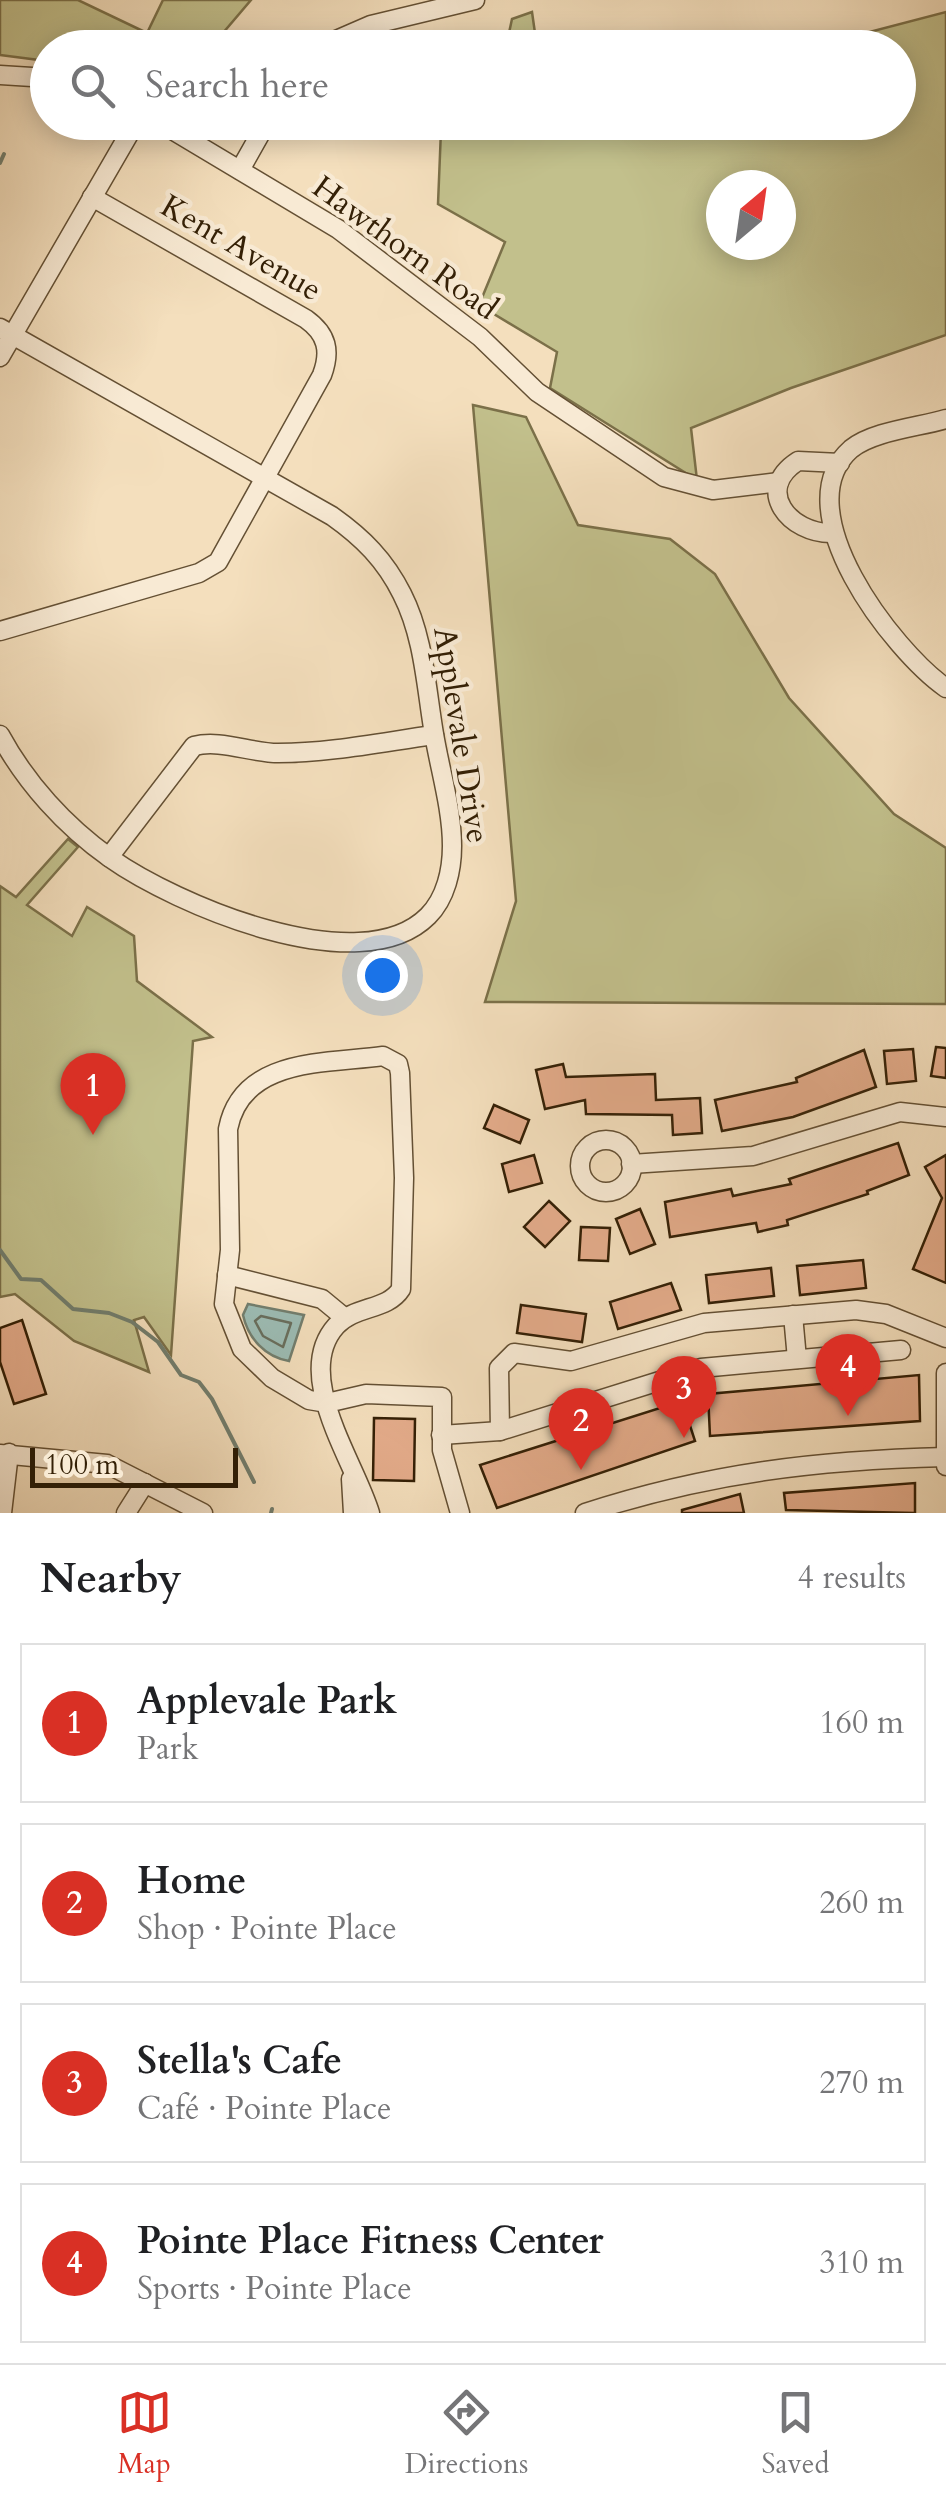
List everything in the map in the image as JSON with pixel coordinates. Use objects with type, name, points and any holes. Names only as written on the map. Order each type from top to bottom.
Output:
[{"type":"street","points":[[353,30],[446,3],[475,0]]},
{"type":"street","points":[[0,76],[30,77]]},
{"type":"street","points":[[0,357],[7,332],[125,140]]},
{"type":"street","name":"Hawthorn Road","points":[[189,140],[375,256],[480,337],[508,366],[589,430],[672,482],[713,490],[779,482],[798,461],[840,463]]},
{"type":"street","points":[[240,170],[257,140]]},
{"type":"street","name":"Kent Avenue","points":[[92,197],[306,319],[323,336],[328,356],[322,375],[267,478]]},
{"type":"street","name":"Applevale Drive","points":[[0,734],[41,795],[109,857],[177,896],[277,931],[355,940],[405,933],[432,913],[450,866],[451,832],[418,636],[387,566],[353,531],[267,478],[7,332]]},
{"type":"street","points":[[946,419],[864,442],[840,463],[830,490],[832,533],[891,636],[946,688]]},
{"type":"street","points":[[0,631],[209,569],[226,554],[267,478]]},
{"type":"street","points":[[779,482],[777,499],[788,520],[802,529],[832,533]]},
{"type":"street","points":[[109,857],[194,746],[308,752],[434,734]]},
{"type":"street","points":[[370,1513],[327,1403],[321,1356],[329,1335],[345,1318],[390,1301],[401,1289],[402,1125],[398,1064],[383,1056],[299,1066],[268,1075],[246,1090],[230,1114],[227,1319],[242,1349],[282,1385],[309,1400],[327,1403],[366,1394],[442,1397],[444,1463],[460,1513]]},
{"type":"street","points":[[632,1164],[753,1156],[900,1112],[946,1116]]},
{"type":"street","points":[[227,1275],[322,1299],[345,1318]]},
{"type":"street","points":[[500,1432],[500,1368],[514,1353],[571,1361],[686,1326],[869,1310],[946,1338]]},
{"type":"street","points":[[793,1315],[798,1359]]},
{"type":"street","points":[[441,1435],[500,1432],[686,1372],[900,1350]]},
{"type":"street","points":[[946,1372],[946,1466]]},
{"type":"street","points":[[2,1513],[5,1453],[98,1462],[202,1513]]},
{"type":"street","points":[[585,1513],[754,1470],[825,1461],[946,1458]]},
{"type":"street","points":[[350,1469],[353,1513]]},
{"type":"street","points":[[126,1513],[145,1483]]},
{"type":"shaded area","points":[[0,0],[78,0],[141,30],[30,30],[30,59],[0,55]]},
{"type":"shaded area","points":[[163,0],[251,0],[225,30],[148,30]]},
{"type":"shaded area","points":[[532,12],[535,30],[510,30],[512,19]]},
{"type":"shaded area","points":[[946,12],[946,335],[791,388],[691,428],[697,480],[550,388],[557,352],[479,305],[505,242],[438,204],[441,140],[916,140],[916,30],[877,30]]},
{"type":"shaded area","points":[[473,405],[526,417],[578,525],[670,539],[715,574],[789,698],[894,814],[946,848],[946,1004],[485,1002],[516,901]]},
{"type":"shaded area","points":[[68,839],[78,847],[27,905],[72,936],[87,907],[134,936],[137,981],[212,1037],[193,1041],[171,1355],[144,1317],[134,1320],[149,1372],[74,1341],[15,1294],[0,1297],[0,886],[16,897]]},
{"type":"water","points":[[248,1304],[304,1315],[289,1361],[265,1351],[253,1339],[243,1315]]},
{"type":"building","points":[[936,1047],[946,1048],[946,1078],[931,1076]]},
{"type":"building","points":[[913,1049],[916,1081],[887,1084],[884,1051]]},
{"type":"building","points":[[864,1050],[876,1087],[793,1117],[722,1131],[715,1100],[797,1082],[796,1078]]},
{"type":"building","points":[[563,1064],[566,1077],[655,1074],[656,1100],[700,1098],[702,1133],[673,1135],[672,1115],[586,1114],[585,1100],[545,1109],[536,1070]]},
{"type":"building","points":[[494,1105],[529,1120],[520,1143],[484,1128]]},
{"type":"building","points":[[898,1143],[909,1175],[867,1191],[868,1194],[787,1220],[788,1225],[758,1232],[756,1223],[670,1237],[665,1202],[731,1189],[733,1196],[791,1184],[789,1179]]},
{"type":"building","points":[[534,1155],[542,1183],[509,1192],[502,1164]]},
{"type":"building","points":[[946,1155],[946,1283],[913,1269],[942,1198],[925,1167]]},
{"type":"building","points":[[549,1201],[570,1221],[545,1247],[524,1227]]},
{"type":"building","points":[[640,1209],[655,1244],[630,1254],[616,1219]]},
{"type":"building","points":[[581,1227],[610,1228],[608,1261],[579,1260]]},
{"type":"building","points":[[863,1260],[866,1288],[800,1295],[797,1266]]},
{"type":"building","points":[[771,1268],[774,1296],[709,1303],[706,1275]]},
{"type":"building","points":[[671,1283],[681,1310],[618,1329],[610,1302]]},
{"type":"building","points":[[521,1305],[586,1314],[582,1342],[517,1333]]},
{"type":"building","points":[[22,1320],[46,1394],[14,1404],[0,1362],[0,1328]]},
{"type":"building","points":[[919,1375],[920,1421],[710,1436],[708,1394]]},
{"type":"building","points":[[682,1401],[695,1441],[497,1508],[480,1465]]},
{"type":"building","points":[[374,1418],[415,1419],[414,1481],[373,1480]]},
{"type":"building","points":[[915,1483],[915,1513],[786,1510],[784,1493]]},
{"type":"building","points":[[740,1494],[744,1513],[682,1513],[682,1510]]},
{"type":"waterway","points":[[0,163],[4,154]]},
{"type":"waterway","points":[[0,1250],[21,1279],[41,1280],[73,1309],[109,1313],[132,1322],[158,1342],[181,1375],[199,1382],[212,1399],[254,1482]]},
{"type":"waterway","points":[[271,1513],[272,1509]]},
{"type":"place","name":"Applevale Park","points":[[93,1135]]},
{"type":"place","name":"Pointe Place Fitness Center","points":[[848,1416]]},
{"type":"place","name":"Stella's Cafe","points":[[684,1438]]},
{"type":"place","name":"Home","points":[[581,1470]]}]
